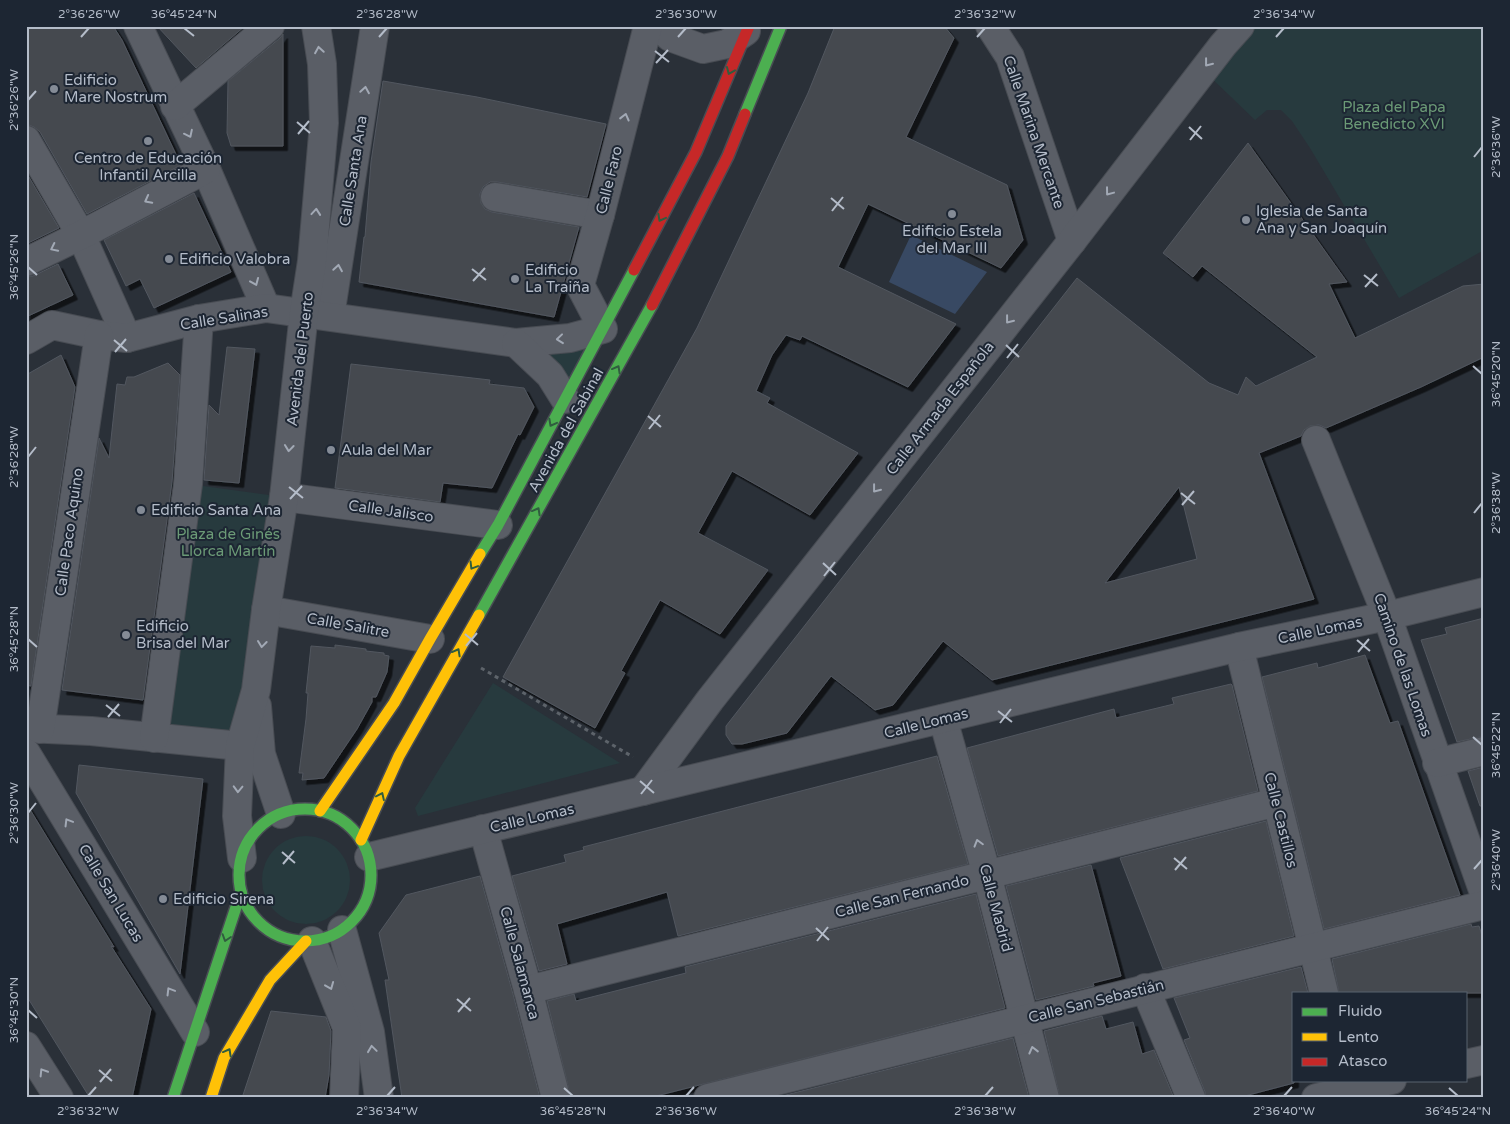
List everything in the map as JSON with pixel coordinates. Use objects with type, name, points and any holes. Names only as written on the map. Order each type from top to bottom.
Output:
[{"type":"main road","name":"Avenida del Sabinal","points":[[364,848],[399,756],[643,322],[728,156],[781,26]]},
{"type":"main road","name":"Avenida del Sabinal","points":[[320,811],[394,703],[498,525],[696,152],[748,29]]},
{"type":"main road","points":[[294,810],[320,811],[336,817],[350,827],[364,848],[371,878],[367,898],[358,916],[342,930],[328,938],[309,941],[293,940],[275,934],[260,923],[248,909],[241,892],[239,875],[242,858],[250,839],[264,824],[281,814],[294,810]]},
{"type":"main road","points":[[173,1098],[241,892]]},
{"type":"main road","points":[[210,1098],[224,1058],[270,980],[309,941]]},
{"type":"street","points":[[138,26],[206,169],[266,308]]},
{"type":"street","points":[[175,106],[270,26]]},
{"type":"street","name":"Avenida del Puerto","points":[[256,690],[266,610],[284,497],[317,315],[312,261],[324,123],[322,64],[316,26]]},
{"type":"street","name":"Calle Santa Ana","points":[[317,315],[375,26]]},
{"type":"street","name":"Calle Faro","points":[[603,329],[580,285],[600,215],[648,26]]},
{"type":"street","points":[[658,26],[670,37],[703,49],[727,44],[748,29]]},
{"type":"street","name":"Calle Marina Mercante","points":[[990,26],[1010,57],[1072,241]]},
{"type":"street","name":"Calle Armada Española","points":[[650,781],[716,692],[1072,241],[1223,44],[1240,26]]},
{"type":"street","points":[[26,140],[81,235],[127,338]]},
{"type":"street","points":[[26,262],[206,169]]},
{"type":"street","points":[[495,198],[600,215]]},
{"type":"street","name":"Calle Salinas","points":[[26,340],[52,325],[99,335],[127,338],[199,319],[266,308],[516,343],[570,338],[603,329]]},
{"type":"street","points":[[154,738],[188,484],[199,319]]},
{"type":"street","name":"Calle Paco Aquino","points":[[33,728],[99,335]]},
{"type":"street","points":[[516,343],[550,375],[564,400]]},
{"type":"street","name":"Camino de las Lomas","points":[[1316,440],[1387,616],[1484,893]]},
{"type":"street","name":"Calle Jalisco","points":[[284,497],[498,525]]},
{"type":"street","name":"Calle Lomas","points":[[364,848],[483,829],[650,781],[943,719],[1239,647],[1387,616],[1484,592]]},
{"type":"street","name":"Calle Salitre","points":[[266,610],[430,639]]},
{"type":"street","name":"Calle Castillos","points":[[1239,647],[1324,992]]},
{"type":"street","points":[[242,858],[237,816],[240,746],[256,690]]},
{"type":"street","points":[[256,690],[262,754],[281,814]]},
{"type":"street","name":"Calle Madrid","points":[[943,719],[987,875],[1045,1098]]},
{"type":"street","points":[[33,728],[91,730],[240,746]]},
{"type":"street","points":[[1437,763],[1484,751]]},
{"type":"street","name":"Calle San Lucas","points":[[26,753],[195,1032]]},
{"type":"street","name":"Calle San Fernando","points":[[528,990],[1277,802]]},
{"type":"street","name":"Calle Salamanca","points":[[483,829],[556,1098]]},
{"type":"street","name":"Calle San Sebastián","points":[[708,1098],[1484,905]]},
{"type":"street","points":[[342,930],[370,1032],[379,1098]]},
{"type":"street","points":[[309,941],[347,1028],[344,1098]]},
{"type":"street","points":[[1145,988],[1191,1098]]},
{"type":"street","points":[[26,1046],[59,1098]]},
{"type":"street","points":[[1468,1064],[1484,1060]]},
{"type":"street","points":[[1316,1098],[1382,1082]]},
{"type":"path","points":[[456,654],[650,781]]},
{"type":"green space","name":"Plaza del Papa Benedicto XVI","points":[[1240,26],[1484,26],[1484,250],[1399,298],[1292,121],[1281,110],[1267,110],[1255,120],[1203,70]]},
{"type":"green space","points":[[593,338],[565,389],[528,348]]},
{"type":"green space","name":"Plaza de Ginés Llorca Martín","points":[[188,484],[284,497],[240,746],[154,738]]},
{"type":"green space","points":[[493,683],[620,763],[418,816],[415,808]]},
{"type":"green space","points":[[306,836],[323,840],[337,849],[346,863],[350,880],[346,897],[337,911],[323,920],[306,924],[289,920],[275,911],[266,897],[262,880],[266,863],[275,849],[289,840]]},
{"type":"water","points":[[911,235],[987,272],[955,314],[889,282]]},
{"type":"building","points":[[26,26],[113,26],[122,40],[181,165],[87,214],[40,132],[26,124]]},
{"type":"building","points":[[157,26],[245,26],[196,68]]},
{"type":"building","points":[[835,26],[944,26],[954,38],[906,137],[1007,185],[1023,240],[1001,268],[868,204],[838,267],[956,324],[908,387],[802,336],[800,340],[786,335],[772,355],[756,391],[770,398],[767,403],[858,453],[810,515],[732,471],[698,533],[768,570],[720,634],[660,600],[621,671],[625,673],[595,728],[503,677],[697,328],[808,93]]},
{"type":"building","points":[[283,34],[283,146],[231,146],[227,133],[228,81]]},
{"type":"building","points":[[383,81],[477,97],[606,124],[587,197],[497,182],[490,182],[483,187],[480,194],[481,203],[485,209],[492,212],[579,227],[554,317],[359,282],[371,162]]},
{"type":"building","points":[[1248,143],[1347,282],[1329,284],[1355,338],[1463,286],[1484,284],[1484,357],[1421,387],[1326,428],[1319,425],[1310,426],[1304,430],[1301,436],[1259,453],[1314,599],[992,680],[943,641],[893,705],[875,710],[831,676],[787,733],[742,744],[732,744],[726,735],[726,726],[1077,278],[1209,383],[1238,395],[1246,377],[1256,386],[1317,357],[1202,266],[1193,277],[1163,253]],"holes":[[[1179,487],[1197,559],[1105,583]]]},
{"type":"building","points":[[26,172],[59,228],[26,244]]},
{"type":"building","name":"Edificio Valobra","points":[[194,193],[231,272],[154,308],[140,279],[126,286],[104,240]]},
{"type":"building","points":[[58,264],[73,295],[26,317],[26,277],[33,276]]},
{"type":"building","points":[[227,347],[255,349],[239,483],[204,480],[209,405],[219,415]]},
{"type":"building","points":[[61,355],[75,387],[31,686],[26,685],[26,375]]},
{"type":"building","points":[[168,363],[180,375],[172,482],[143,700],[62,690],[99,438],[109,458],[117,384],[125,385],[127,377],[134,377]]},
{"type":"building","points":[[351,364],[490,380],[489,384],[524,388],[534,407],[520,435],[518,434],[492,488],[443,483],[440,502],[335,488]]},
{"type":"building","points":[[1484,618],[1484,736],[1457,742],[1421,640],[1447,634],[1445,628]]},
{"type":"building","points":[[335,645],[384,653],[384,655],[389,656],[387,672],[376,697],[372,697],[372,702],[357,729],[324,778],[302,780],[303,773],[299,773],[306,719],[308,693],[306,693],[311,646],[335,648]]},
{"type":"building","points":[[1365,655],[1390,723],[1398,721],[1460,895],[1324,929],[1262,677],[1317,663],[1318,668]]},
{"type":"building","points":[[1231,684],[1258,791],[998,856],[967,748],[1114,709],[1116,718],[1174,704],[1172,698]]},
{"type":"building","points":[[937,756],[968,864],[678,936],[667,892],[557,924],[567,964],[539,971],[512,876],[566,862],[564,855],[584,850],[583,847]]},
{"type":"building","points":[[79,765],[203,779],[180,974],[76,793]]},
{"type":"building","points":[[1484,767],[1484,806],[1480,806],[1468,771]]},
{"type":"building","points":[[26,803],[114,947],[111,946],[151,1009],[132,1098],[90,1098],[26,995]]},
{"type":"building","points":[[1266,821],[1294,936],[1163,969],[1120,858]]},
{"type":"building","points":[[1091,865],[1121,976],[1093,983],[1094,986],[1036,1000],[1006,886]]},
{"type":"building","points":[[480,876],[540,1098],[402,1098],[385,980],[389,980],[379,933],[406,895]]},
{"type":"building","points":[[976,894],[1005,1008],[648,1098],[571,1098],[547,1001],[574,994],[576,1001],[686,973],[685,967]]},
{"type":"building","points":[[1471,924],[1472,927],[1479,926],[1484,942],[1484,993],[1339,992],[1332,959]]},
{"type":"building","points":[[1301,967],[1308,992],[1292,992],[1292,1082],[1294,1083],[1237,1098],[1206,1098],[1184,1040],[1190,1038],[1174,998]]},
{"type":"building","points":[[271,1011],[326,1017],[331,1031],[329,1075],[325,1098],[242,1098]]},
{"type":"building","points":[[1102,1016],[1106,1029],[1133,1022],[1142,1054],[1154,1050],[1174,1098],[1060,1098],[1044,1031]]},
{"type":"building","points":[[1013,1038],[1029,1098],[774,1098]]},
{"type":"traffic: fast","points":[[745,114],[781,26]]},
{"type":"traffic: fast","points":[[480,554],[498,525],[634,270]]},
{"type":"traffic: fast","points":[[479,615],[652,305]]},
{"type":"traffic: fast","points":[[305,809],[330,814],[341,820],[351,829],[360,839],[366,850],[371,875],[366,900],[360,911],[351,921],[341,930],[330,936],[305,941],[280,936],[269,930],[259,921],[250,911],[244,900],[239,875],[244,850],[250,839],[259,829],[269,820],[280,814],[305,809]]},
{"type":"traffic: fast","points":[[173,1098],[241,892]]},
{"type":"traffic: slow","points":[[320,811],[394,703],[480,554]]},
{"type":"traffic: slow","points":[[361,840],[399,756],[479,615]]},
{"type":"traffic: slow","points":[[211,1098],[224,1058],[270,980],[306,941]]},
{"type":"traffic: jam","points":[[634,270],[696,152],[749,26]]},
{"type":"traffic: jam","points":[[652,305],[728,156],[745,114]]},
{"type":"place","name":"Edificio Mare Nostrum","points":[[54,89]]},
{"type":"place","name":"Centro de Educación Infantil Arcilla","points":[[148,141]]},
{"type":"place","name":"Edificio Estela del Mar III","points":[[952,214]]},
{"type":"place","name":"Iglesia de Santa Ana y San Joaquín","points":[[1246,220]]},
{"type":"place","name":"Edificio Valobra","points":[[169,259]]},
{"type":"place","name":"Edificio La Traiña","points":[[515,279]]},
{"type":"place","name":"Aula del Mar","points":[[331,450]]},
{"type":"place","name":"Edificio Santa Ana","points":[[141,510]]},
{"type":"place","name":"Edificio Brisa del Mar","points":[[126,635]]},
{"type":"place","name":"Edificio Sirena","points":[[163,899]]}]
